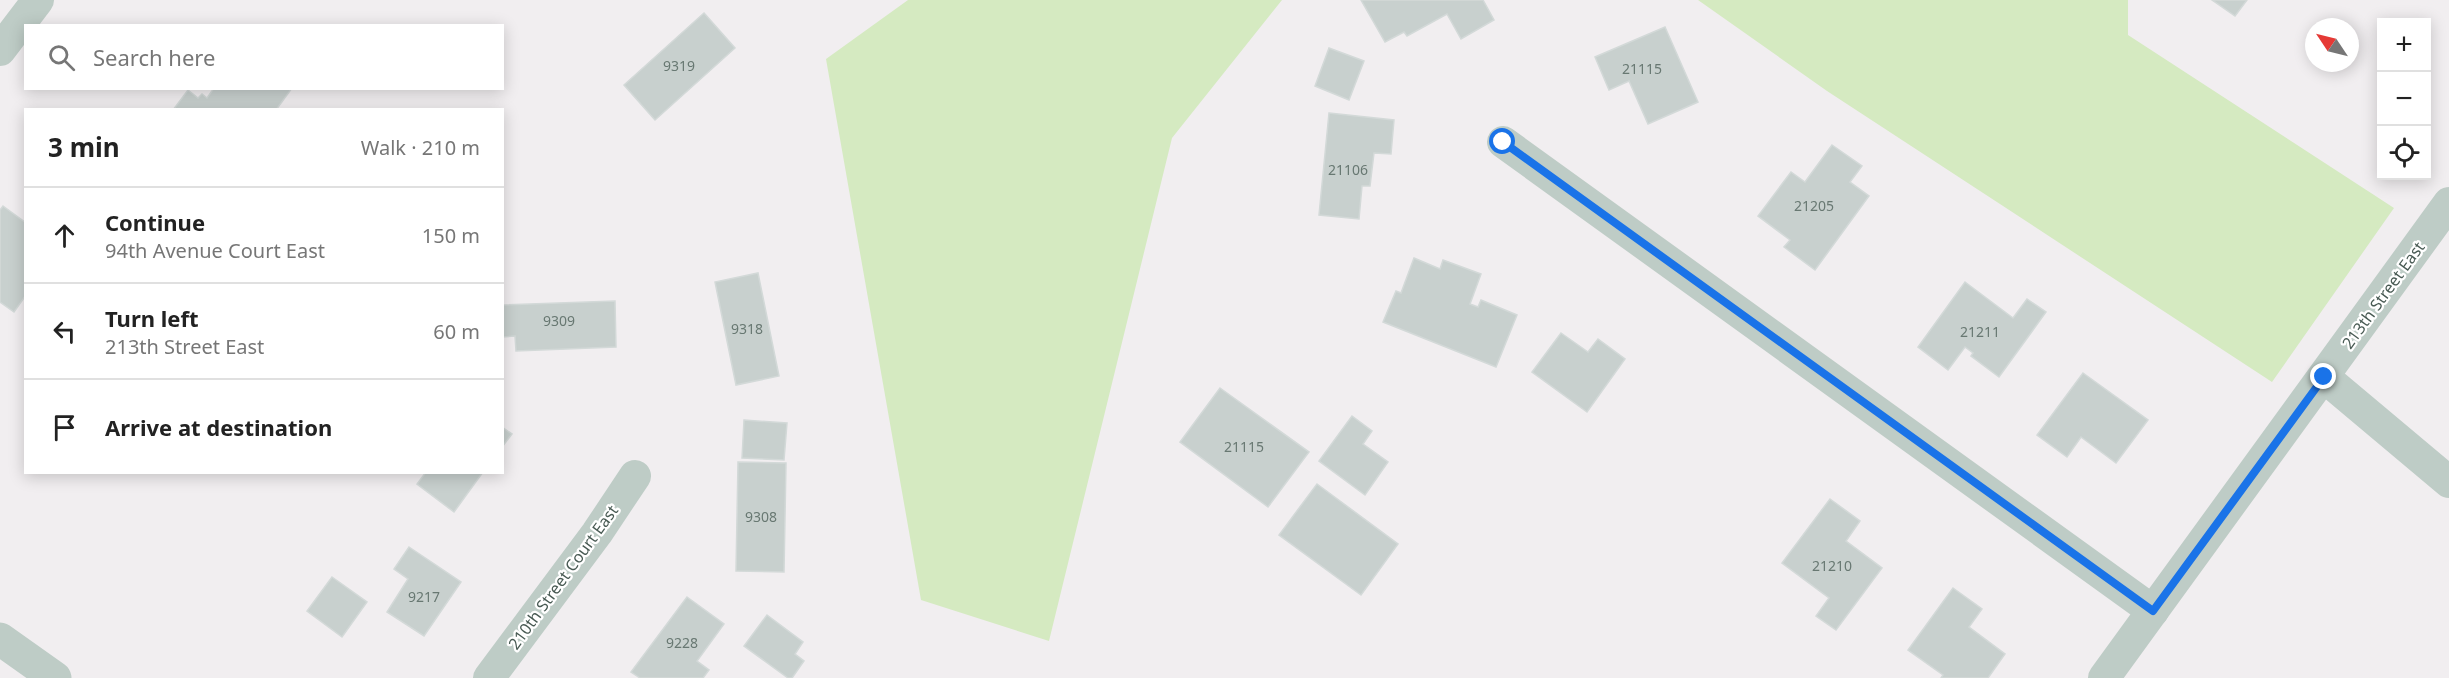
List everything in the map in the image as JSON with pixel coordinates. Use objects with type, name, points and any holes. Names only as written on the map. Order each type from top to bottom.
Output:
[{"type":"street","points":[[0,50],[38,0]]},
{"type":"street","points":[[1503,142],[2153,611]]},
{"type":"street","name":"213th Street East","points":[[2104,678],[2449,203]]},
{"type":"street","points":[[2324,377],[2449,482]]},
{"type":"street","name":"210th Street Court East","points":[[489,678],[597,533],[635,476]]},
{"type":"street","points":[[0,639],[52,677]]},
{"type":"green space","points":[[908,0],[1282,0],[1172,138],[1049,641],[921,600],[826,59]]},
{"type":"green space","points":[[1698,0],[2128,0],[2128,35],[2394,208],[2272,382],[1827,91]]},
{"type":"building","points":[[1361,0],[1483,0],[1494,20],[1461,39],[1447,14],[1407,36],[1404,32],[1385,42]]},
{"type":"building","points":[[2212,0],[2247,0],[2235,16]]},
{"type":"building","points":[[704,13],[735,48],[655,120],[624,85]]},
{"type":"building","points":[[1665,27],[1698,102],[1648,124],[1629,81],[1609,90],[1595,57]]},
{"type":"building","points":[[1329,48],[1364,61],[1349,100],[1315,86]]},
{"type":"building","points":[[188,90],[198,98],[202,94],[207,98],[213,90],[291,90],[277,108],[174,108]]},
{"type":"building","points":[[1329,113],[1394,120],[1391,154],[1374,153],[1370,186],[1362,186],[1359,219],[1319,215]]},
{"type":"building","points":[[1832,145],[1862,166],[1850,182],[1869,196],[1815,270],[1784,247],[1790,240],[1758,216],[1791,172],[1805,182]]},
{"type":"building","points":[[3,206],[24,222],[24,298],[14,312],[0,302],[0,210]]},
{"type":"building","points":[[1414,258],[1440,269],[1443,260],[1481,274],[1470,304],[1478,307],[1481,300],[1517,315],[1496,367],[1383,322],[1396,291],[1401,293]]},
{"type":"building","points":[[758,273],[779,376],[736,385],[715,282]]},
{"type":"building","points":[[1965,282],[2013,318],[2027,299],[2046,312],[1999,377],[1971,356],[1973,353],[1965,347],[1948,370],[1918,347]]},
{"type":"building","points":[[615,301],[616,347],[516,351],[515,336],[504,337],[504,305]]},
{"type":"building","points":[[1561,333],[1588,352],[1598,339],[1625,359],[1587,412],[1532,372]]},
{"type":"building","points":[[2083,373],[2148,420],[2116,463],[2081,437],[2067,457],[2037,435]]},
{"type":"building","points":[[1220,388],[1309,452],[1268,507],[1180,442]]},
{"type":"building","points":[[1352,416],[1372,431],[1363,444],[1388,462],[1365,495],[1319,461]]},
{"type":"building","points":[[744,420],[787,423],[784,460],[742,458]]},
{"type":"building","points":[[504,428],[512,434],[504,444]]},
{"type":"building","points":[[738,462],[786,463],[784,572],[736,571]]},
{"type":"building","points":[[424,474],[482,474],[454,512],[417,484]]},
{"type":"building","points":[[1317,484],[1398,544],[1361,595],[1279,535]]},
{"type":"building","points":[[1830,499],[1860,521],[1846,541],[1882,568],[1836,630],[1816,616],[1829,598],[1782,563]]},
{"type":"building","points":[[409,547],[461,582],[424,636],[387,612],[408,579],[394,569]]},
{"type":"building","points":[[332,577],[367,602],[342,637],[307,611]]},
{"type":"building","points":[[1953,588],[1982,609],[1969,627],[2005,654],[1988,678],[1941,678],[1943,675],[1908,650]]},
{"type":"building","points":[[687,597],[724,624],[697,661],[709,670],[703,678],[640,678],[631,672]]},
{"type":"building","points":[[767,615],[803,642],[795,654],[804,661],[792,678],[788,678],[744,646]]},
{"type":"route","points":[[1503,142],[2153,611],[2324,377]]}]
